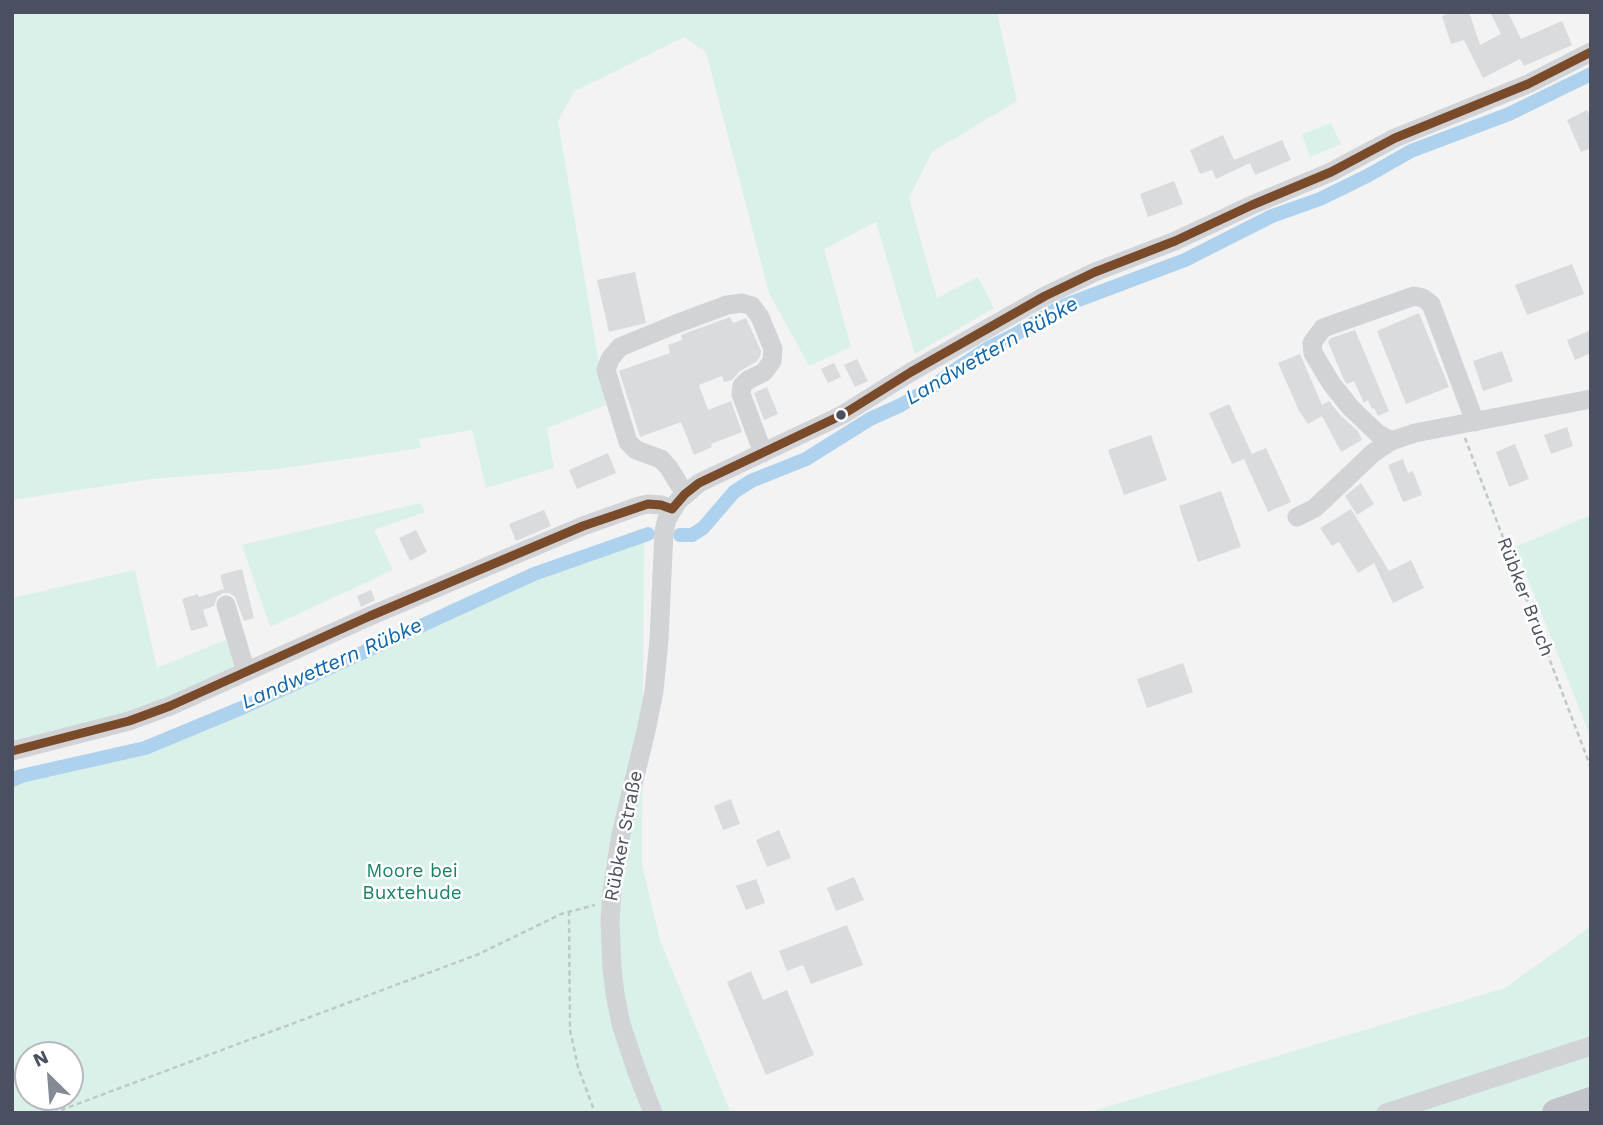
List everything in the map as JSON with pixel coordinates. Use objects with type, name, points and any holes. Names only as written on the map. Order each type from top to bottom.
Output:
[{"type":"highway","points":[[1556,1113],[1591,1101]]},
{"type":"street","points":[[12,751],[129,721],[170,706],[370,616],[583,526],[648,504],[672,509],[699,483],[842,415],[911,372],[1045,296],[1095,272],[1175,241],[1331,172],[1395,138],[1528,84],[1591,52]]},
{"type":"street","points":[[1391,441],[1377,433],[1350,407],[1331,383],[1313,353],[1312,343],[1323,328],[1414,296],[1431,304],[1468,423]]},
{"type":"street","points":[[685,494],[661,459],[635,450],[628,442],[606,370],[610,359],[620,347],[727,305],[742,303],[752,306],[760,317],[773,349],[772,360],[764,372],[742,386],[741,394],[764,453]]},
{"type":"street","points":[[1297,517],[1315,508],[1373,453],[1391,441],[1415,433],[1591,400]]},
{"type":"street","name":"Rübker Straße","points":[[653,1113],[621,1024],[610,946],[611,904],[621,834],[654,691],[664,531],[672,509]]},
{"type":"street","points":[[226,605],[246,672]]},
{"type":"street","points":[[1387,1113],[1591,1046]]},
{"type":"path","name":"Rübker Bruch","points":[[1468,423],[1484,490],[1591,768]]},
{"type":"path","points":[[53,1113],[479,954],[569,911],[611,904]]},
{"type":"path","points":[[569,911],[569,1030],[578,1068],[595,1113]]},
{"type":"green space","points":[[12,12],[997,12],[1017,101],[932,152],[909,198],[937,298],[978,277],[994,308],[915,354],[876,222],[824,249],[851,347],[809,366],[769,293],[706,52],[684,37],[575,91],[558,121],[606,405],[547,428],[554,468],[486,488],[472,430],[419,439],[421,448],[278,469],[151,479],[12,500]]},
{"type":"green space","points":[[1331,123],[1341,144],[1310,157],[1302,134]]},
{"type":"green space","points":[[420,503],[425,512],[374,530],[393,570],[270,627],[242,545]]},
{"type":"green space","points":[[1591,515],[1591,738],[1515,547]]},
{"type":"green space","name":"Moore bei Buxtehude","points":[[644,533],[642,864],[660,940],[731,1113],[12,1113],[12,777],[129,751],[235,704],[293,683],[421,623],[448,605],[496,584]]},
{"type":"green space","points":[[135,570],[157,668],[244,632],[253,663],[126,717],[12,743],[12,598]]},
{"type":"green space","points":[[1591,926],[1591,1113],[1086,1113],[1505,988]]},
{"type":"building","points":[[1454,12],[1469,12],[1480,45],[1501,34],[1490,12],[1508,12],[1521,39],[1562,21],[1572,45],[1524,66],[1520,59],[1483,78],[1464,40],[1451,44],[1442,16]]},
{"type":"building","points":[[1587,110],[1591,118],[1591,148],[1581,152],[1567,120]]},
{"type":"building","points":[[1223,135],[1234,160],[1282,140],[1291,160],[1255,175],[1250,163],[1216,179],[1212,170],[1200,174],[1190,150]]},
{"type":"building","points":[[1174,181],[1183,204],[1148,217],[1140,194]]},
{"type":"building","points":[[1572,264],[1584,294],[1527,315],[1515,285]]},
{"type":"building","points":[[635,272],[646,323],[609,332],[597,280]]},
{"type":"building","points":[[1419,313],[1449,387],[1406,404],[1377,331]]},
{"type":"building","points":[[730,317],[733,323],[746,318],[761,351],[760,357],[732,380],[724,382],[722,376],[699,385],[708,410],[731,401],[742,432],[711,444],[712,447],[694,455],[681,422],[640,437],[619,371],[670,353],[668,345],[682,340],[681,335]]},
{"type":"building","points":[[1355,330],[1389,411],[1378,416],[1368,400],[1364,403],[1354,381],[1347,384],[1344,380],[1328,342],[1331,338]]},
{"type":"building","points":[[1591,330],[1591,353],[1575,360],[1567,340]]},
{"type":"building","points":[[1502,351],[1513,381],[1483,391],[1473,361]]},
{"type":"building","points":[[1300,354],[1322,405],[1329,401],[1358,431],[1362,440],[1341,452],[1322,416],[1308,424],[1299,411],[1278,363]]},
{"type":"building","points":[[857,359],[868,381],[855,387],[844,365]]},
{"type":"building","points":[[834,363],[841,377],[828,383],[821,369]]},
{"type":"building","points":[[767,387],[778,414],[764,420],[754,393]]},
{"type":"building","points":[[1229,404],[1252,454],[1266,448],[1291,502],[1268,512],[1244,459],[1232,464],[1209,413]]},
{"type":"building","points":[[1567,427],[1573,446],[1551,454],[1544,435]]},
{"type":"building","points":[[1151,435],[1167,480],[1124,495],[1108,450]]},
{"type":"building","points":[[1515,444],[1529,479],[1509,487],[1496,452]]},
{"type":"building","points":[[608,453],[616,473],[577,489],[569,470]]},
{"type":"building","points":[[1403,459],[1408,473],[1413,471],[1422,495],[1403,502],[1388,465]]},
{"type":"building","points":[[1361,483],[1374,504],[1357,515],[1345,496]]},
{"type":"building","points":[[1221,491],[1241,547],[1198,562],[1179,506]]},
{"type":"building","points":[[1351,509],[1389,571],[1411,560],[1424,588],[1393,603],[1374,563],[1358,573],[1339,542],[1332,546],[1320,528]]},
{"type":"building","points":[[544,510],[551,526],[516,541],[509,524]]},
{"type":"building","points":[[416,530],[427,552],[410,561],[399,538]]},
{"type":"building","points":[[242,569],[254,618],[244,621],[235,597],[223,593],[217,597],[214,606],[203,610],[208,626],[191,631],[182,599],[224,589],[220,575]]},
{"type":"building","points":[[371,590],[375,600],[361,607],[357,596]]},
{"type":"building","points":[[1183,663],[1193,692],[1147,708],[1137,679]]},
{"type":"building","points":[[731,799],[740,824],[723,830],[714,806]]},
{"type":"building","points":[[779,830],[791,858],[767,867],[756,840]]},
{"type":"building","points":[[854,877],[864,900],[836,911],[827,888]]},
{"type":"building","points":[[756,879],[765,903],[746,910],[736,886]]},
{"type":"building","points":[[847,925],[863,965],[811,984],[803,965],[787,971],[779,951]]},
{"type":"building","points":[[751,971],[763,1000],[787,990],[814,1055],[766,1075],[727,982]]},
{"type":"waterway","name":"Landwettern Rübke","points":[[680,535],[692,535],[703,528],[734,492],[751,481],[806,459],[870,419],[934,386],[988,348],[1060,307],[1185,260],[1272,216],[1320,199],[1411,151],[1509,114],[1591,74]]},
{"type":"waterway","name":"Landwettern Rübke","points":[[12,780],[145,748],[244,707],[534,574],[648,534]]},
{"type":"transit line","points":[[12,751],[129,721],[170,706],[370,616],[583,526],[648,504],[672,509],[699,483],[842,415],[911,372],[1045,296],[1095,272],[1175,241],[1331,172],[1395,138],[1528,84],[1591,52]]}]
